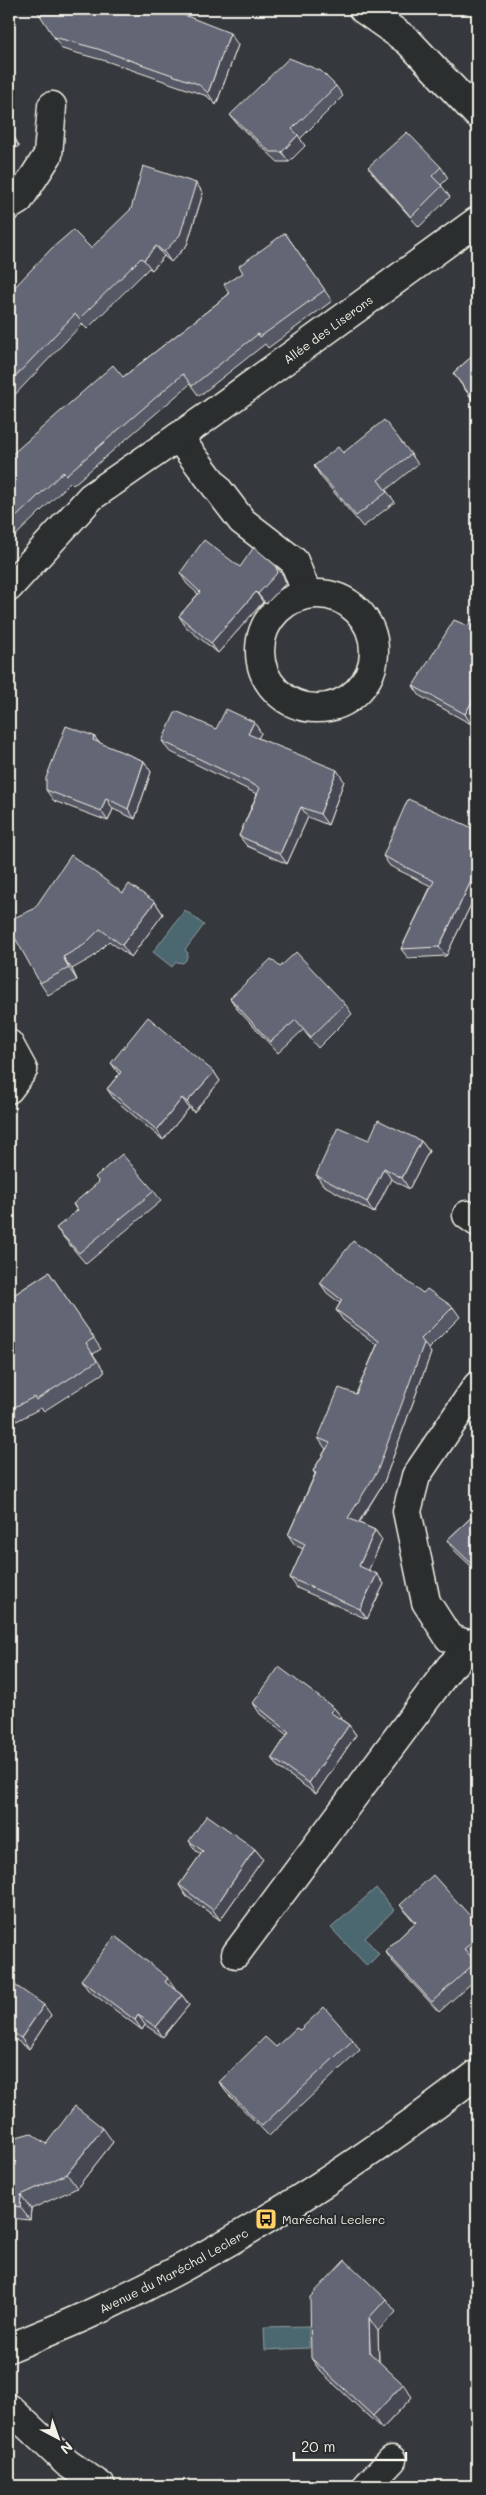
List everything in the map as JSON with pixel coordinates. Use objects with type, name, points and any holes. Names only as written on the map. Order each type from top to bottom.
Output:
[{"type":"street","points":[[363,9],[408,41],[477,114]]},
{"type":"street","points":[[9,206],[19,200],[48,155],[52,106]]},
{"type":"street","name":"Allée des Liserons","points":[[9,587],[91,497],[178,437],[477,221]]},
{"type":"street","points":[[178,437],[242,521],[294,561],[307,594]]},
{"type":"street","points":[[307,594],[326,594],[345,600],[360,612],[373,637],[375,647],[373,665],[365,683],[352,697],[335,706],[316,709],[298,705],[282,696],[269,683],[261,665],[260,646],[264,628],[274,612],[289,600],[307,594]]},
{"type":"street","points":[[9,1044],[23,1070],[9,1089]]},
{"type":"street","points":[[475,1643],[449,1638],[426,1602],[407,1511],[416,1476],[477,1386]]},
{"type":"street","points":[[236,1954],[450,1667],[475,1643]]},
{"type":"street","name":"Avenue du Maréchal Leclerc","points":[[9,2348],[96,2311],[223,2244],[404,2131],[477,2074]]},
{"type":"street","points":[[9,2408],[68,2463],[101,2486]]},
{"type":"street","points":[[367,2486],[392,2460]]},
{"type":"water","points":[[185,910],[204,925],[185,950],[188,953],[186,960],[183,963],[176,962],[172,967],[153,952]]},
{"type":"water","points":[[376,1888],[394,1910],[365,1938],[379,1954],[367,1966],[331,1928]]},
{"type":"water","points":[[309,2326],[309,2348],[265,2350],[264,2327]]},
{"type":"building","points":[[36,9],[169,9],[230,33],[208,93],[198,84],[98,49],[54,37]]},
{"type":"building","points":[[289,58],[321,71],[336,86],[292,129],[298,135],[282,152],[270,152],[230,115]]},
{"type":"building","points":[[9,129],[13,136],[9,139]]},
{"type":"building","points":[[407,132],[441,167],[432,176],[442,186],[411,217],[368,167]]},
{"type":"building","points":[[143,166],[196,183],[180,235],[164,252],[156,246],[144,260],[141,258],[79,319],[75,314],[9,383],[9,293],[51,249],[73,230],[91,248],[131,209]]},
{"type":"building","points":[[285,233],[325,290],[260,337],[258,334],[192,386],[183,374],[66,475],[63,472],[9,524],[9,457],[113,365],[123,377],[229,294],[224,284],[243,273],[239,266]]},
{"type":"building","points":[[477,352],[477,404],[453,373]]},
{"type":"building","points":[[384,420],[411,454],[378,480],[387,492],[356,516],[314,466],[338,447],[343,453]]},
{"type":"building","points":[[204,540],[240,567],[254,547],[275,565],[278,572],[258,594],[256,592],[211,643],[179,616],[200,592],[180,573]]},
{"type":"building","points":[[471,619],[477,623],[477,693],[465,714],[413,686],[454,620],[468,626]]},
{"type":"building","points":[[226,709],[254,722],[248,734],[337,770],[320,814],[301,807],[280,854],[239,836],[260,788],[162,741],[176,711],[216,729]]},
{"type":"building","points":[[66,726],[94,736],[93,740],[144,761],[128,809],[106,798],[101,811],[46,790],[46,778]]},
{"type":"building","points":[[408,799],[477,830],[477,869],[439,947],[401,949],[434,881],[383,856]]},
{"type":"building","points":[[71,855],[123,893],[129,884],[155,902],[122,945],[100,929],[84,945],[63,957],[69,968],[40,983],[9,927],[9,920],[34,909]]},
{"type":"building","points":[[296,952],[345,1004],[311,1037],[296,1020],[270,1042],[230,998],[271,959],[280,967]]},
{"type":"building","points":[[148,1017],[214,1072],[187,1102],[182,1098],[157,1130],[107,1089],[121,1072],[111,1063]]},
{"type":"building","points":[[378,1120],[421,1141],[402,1178],[384,1168],[367,1202],[316,1175],[338,1127],[369,1140]]},
{"type":"building","points":[[122,1154],[154,1191],[79,1253],[56,1228],[78,1210],[73,1204],[99,1182],[95,1177]]},
{"type":"building","points":[[353,1241],[423,1293],[427,1289],[453,1307],[421,1339],[424,1343],[377,1472],[348,1518],[375,1530],[359,1566],[377,1574],[360,1609],[290,1578],[305,1544],[288,1535],[316,1473],[313,1471],[330,1443],[318,1438],[339,1388],[356,1394],[379,1341],[336,1310],[342,1300],[320,1283]]},
{"type":"building","points":[[49,1272],[94,1338],[86,1343],[97,1361],[36,1400],[34,1397],[9,1410],[9,1298]]},
{"type":"building","points":[[477,1512],[477,1569],[447,1540]]},
{"type":"building","points":[[279,1667],[334,1708],[330,1712],[349,1725],[309,1783],[272,1758],[289,1732],[253,1703]]},
{"type":"building","points":[[207,1815],[255,1849],[213,1910],[179,1885],[203,1851],[189,1841]]},
{"type":"building","points":[[433,1875],[471,1917],[477,1909],[477,1938],[464,1949],[476,1962],[432,2002],[385,1951],[416,1922],[400,1905]]},
{"type":"building","points":[[115,1936],[168,1978],[165,1982],[182,1995],[156,2027],[138,2015],[135,2020],[81,1980]]},
{"type":"building","points":[[9,1981],[44,2005],[21,2038],[9,2030]]},
{"type":"building","points":[[324,2007],[353,2040],[262,2126],[219,2082],[265,2037],[276,2047],[296,2028],[300,2030]]},
{"type":"building","points":[[75,2106],[103,2128],[67,2174],[21,2195],[20,2207],[9,2205],[9,2139],[31,2133],[46,2144]]},
{"type":"building","points":[[477,2208],[477,2217],[473,2214]]},
{"type":"building","points":[[345,2260],[386,2299],[369,2318],[370,2353],[403,2384],[373,2416],[311,2358],[310,2297]]},
{"type":"place","name":"Maréchal Leclerc","points":[[266,2219]]}]
